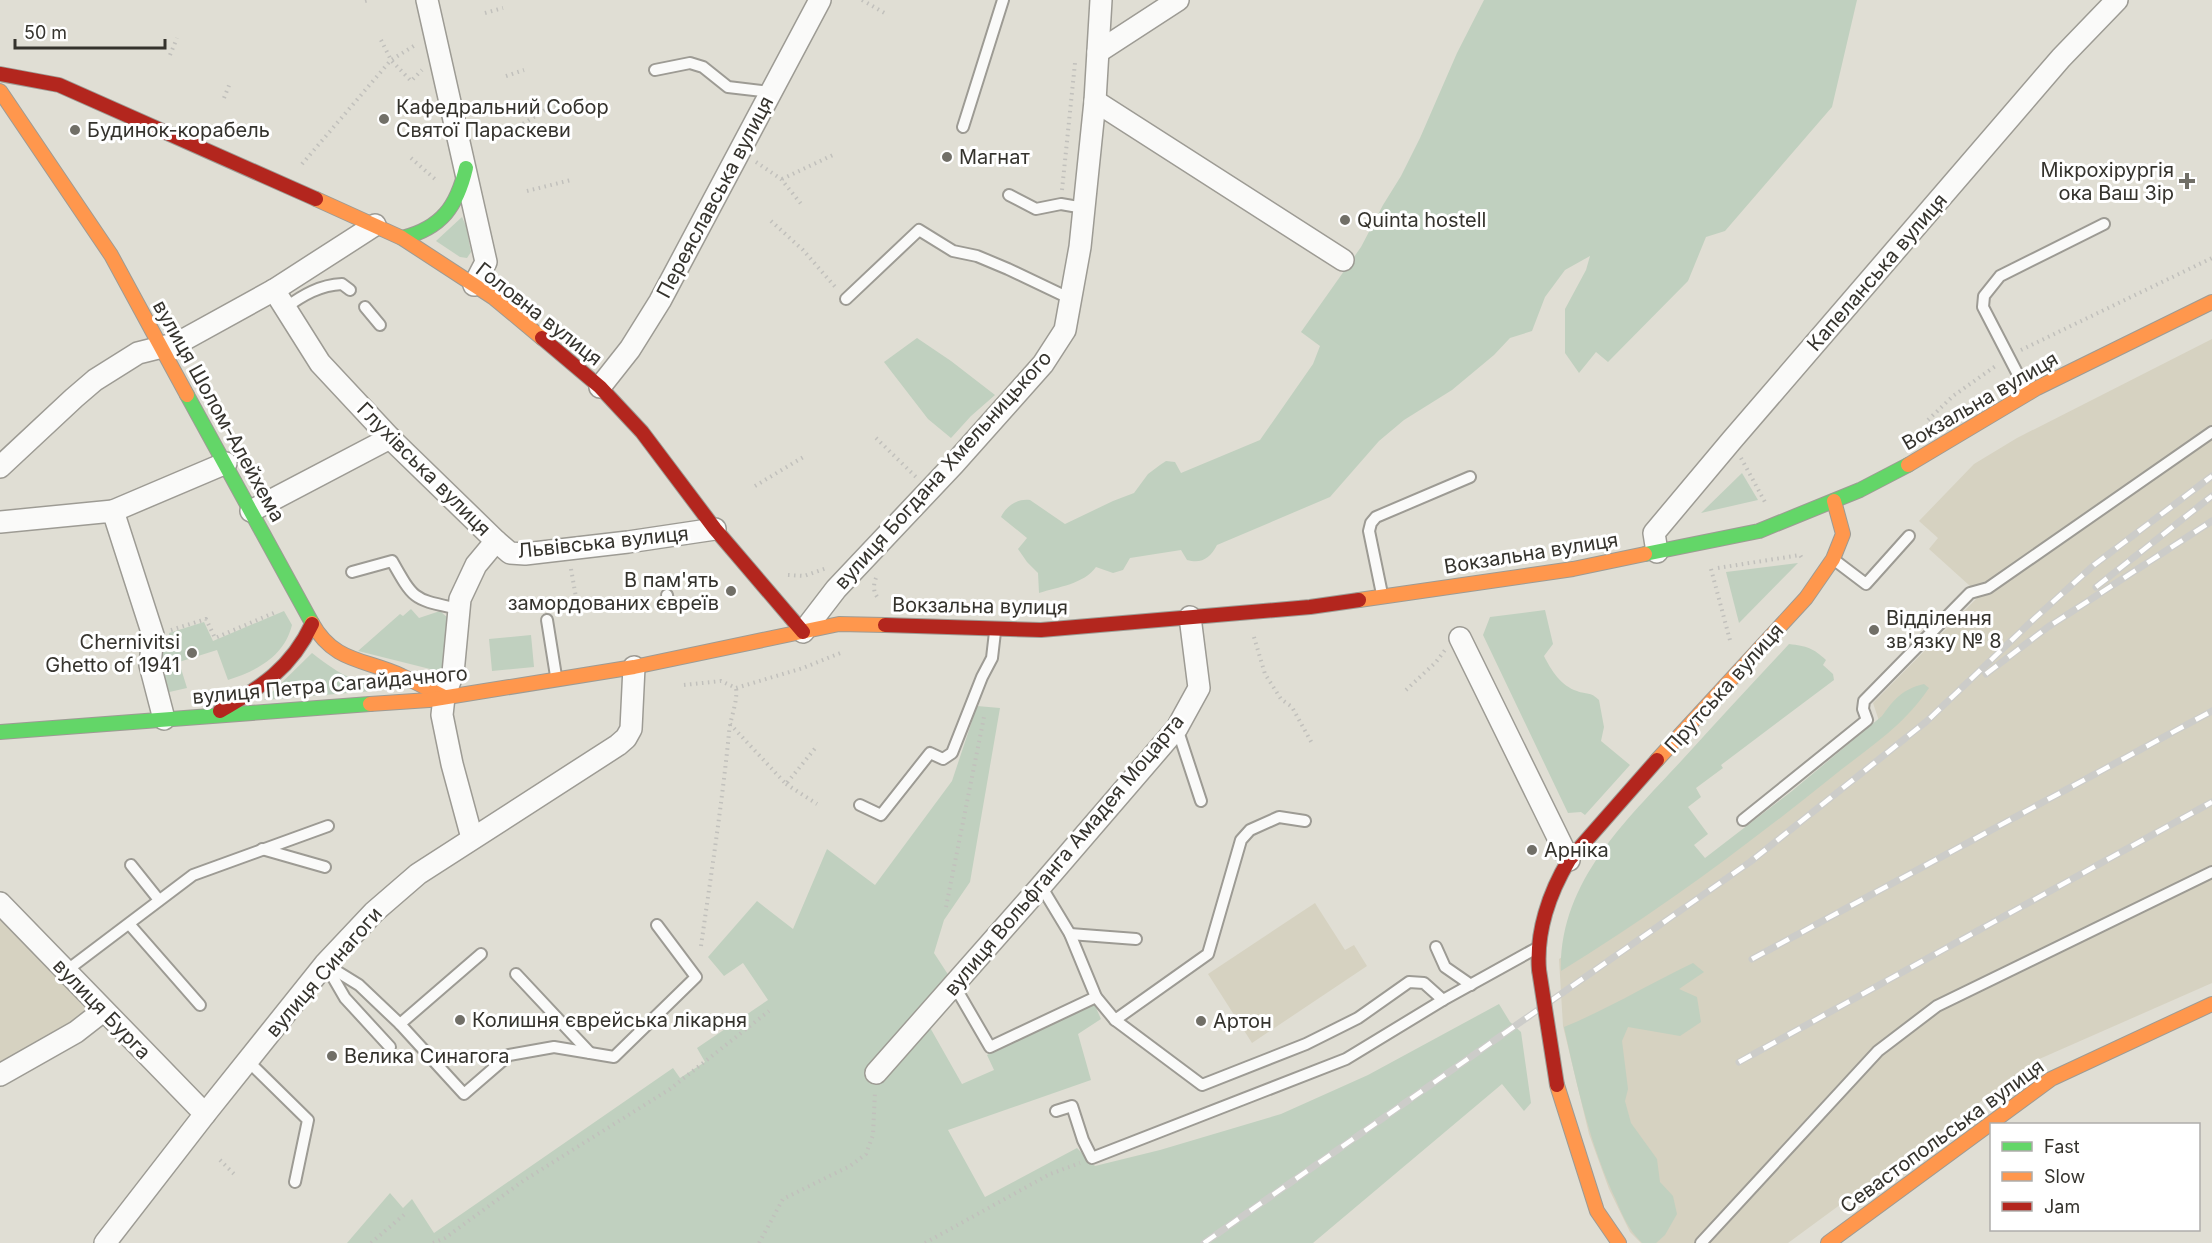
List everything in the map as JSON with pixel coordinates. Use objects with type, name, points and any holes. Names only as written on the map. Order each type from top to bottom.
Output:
[{"type":"main road","name":"Головна вулиця","points":[[0,74],[59,85],[402,237],[494,298],[600,387],[642,432],[715,529],[802,632]]},
{"type":"main road","name":"вулиця Шолом-Алейхема","points":[[0,91],[111,255],[312,624],[327,644],[339,654],[401,675],[444,697]]},
{"type":"main road","points":[[402,237],[414,235],[428,228],[446,213],[460,192],[466,168]]},
{"type":"main road","name":"Вокзальна вулиця","points":[[802,632],[839,624],[1041,630],[1310,607],[1573,569],[1758,531],[1860,490],[1913,462],[2028,393],[2212,302]]},
{"type":"main road","name":"Прутська вулиця","points":[[1619,1243],[1596,1211],[1557,1085],[1539,970],[1538,948],[1552,894],[1569,860],[1624,795],[1806,598],[1833,559],[1844,534],[1834,501]]},
{"type":"main road","points":[[212,715],[267,684],[281,672],[301,648],[312,624]]},
{"type":"main road","name":"вулиця Петра Сагайдачного","points":[[0,732],[444,697],[634,667],[682,651],[802,632]]},
{"type":"main road","name":"Севастопольська вулиця","points":[[1991,1123],[2051,1079],[2212,1004]]},
{"type":"main road","name":"Севастопольська вулиця","points":[[1827,1243],[1990,1124]]},
{"type":"main road","points":[[1596,1211],[1606,1243]]},
{"type":"street","points":[[427,0],[486,262],[474,285]]},
{"type":"street","name":"Переяславська вулиця","points":[[600,387],[630,349],[660,301],[820,0]]},
{"type":"street","name":"вулиця Богдана Хмельницького","points":[[802,632],[836,589],[1044,364],[1065,330],[1080,248],[1095,101],[1101,0]]},
{"type":"street","points":[[1098,52],[1178,0]]},
{"type":"street","name":"Капеланська вулиця","points":[[1657,552],[1654,533],[1668,516],[2061,58],[2117,0]]},
{"type":"street","points":[[1095,101],[1343,260]]},
{"type":"street","points":[[0,467],[95,380],[138,353],[178,343],[280,299],[375,225]]},
{"type":"street","name":"Глухівська вулиця","points":[[280,299],[320,363],[390,438],[496,541],[476,565],[460,599],[453,673],[444,697],[442,715],[472,838]]},
{"type":"street","points":[[251,511],[390,438]]},
{"type":"street","points":[[0,522],[112,511],[226,463]]},
{"type":"street","points":[[112,511],[153,635],[150,665],[164,718]]},
{"type":"street","name":"Львівська вулиця","points":[[496,541],[510,553],[525,554],[715,529]]},
{"type":"street","name":"вулиця Вольфганга Амадея Моцарта","points":[[876,1073],[1177,728],[1199,688],[1190,616]]},
{"type":"street","points":[[1455,642],[1569,860]]},
{"type":"street","name":"вулиця Синагоги","points":[[105,1243],[205,1114],[346,940],[399,889],[472,838],[626,738],[631,729],[634,667]]},
{"type":"street","name":"вулиця Бурга","points":[[0,903],[205,1114]]},
{"type":"street","points":[[0,1075],[76,1032],[103,1011]]},
{"type":"lane","points":[[963,127],[1003,0]]},
{"type":"lane","points":[[656,70],[690,63],[703,67],[728,87],[770,92]]},
{"type":"lane","points":[[1009,195],[1036,209],[1061,204],[1084,208]]},
{"type":"lane","points":[[2028,393],[1983,307],[1984,296],[2000,276],[2104,224]]},
{"type":"lane","points":[[846,299],[919,230],[953,251],[977,256],[1071,299]]},
{"type":"lane","points":[[280,299],[330,284],[342,284],[350,290]]},
{"type":"lane","points":[[365,307],[380,325]]},
{"type":"lane","points":[[1743,820],[1867,720],[1863,709],[1864,701],[1970,593],[1988,588],[2212,432]]},
{"type":"lane","points":[[1383,596],[1370,531],[1371,523],[1376,517],[1470,477]]},
{"type":"lane","points":[[1833,559],[1866,584],[1909,536]]},
{"type":"lane","points":[[352,572],[392,561],[408,589],[419,600],[459,609]]},
{"type":"lane","points":[[547,620],[556,679]]},
{"type":"lane","points":[[860,805],[881,815],[930,753],[943,759],[952,753],[982,677],[992,658],[995,628]]},
{"type":"lane","points":[[1177,728],[1201,801]]},
{"type":"lane","points":[[1115,1020],[1208,954],[1241,840],[1250,830],[1279,817],[1305,822]]},
{"type":"lane","points":[[66,971],[130,925],[193,875],[328,826]]},
{"type":"lane","points":[[262,849],[325,867]]},
{"type":"lane","points":[[131,865],[159,900]]},
{"type":"lane","points":[[1701,1243],[1878,1051],[1937,1006],[2212,872]]},
{"type":"lane","points":[[1041,886],[1070,933],[1096,997],[1115,1020],[1202,1085],[1306,1044],[1358,1018],[1409,982],[1424,983],[1443,1000]]},
{"type":"lane","points":[[130,925],[200,1005]]},
{"type":"lane","points":[[325,964],[359,985],[400,1024],[464,1094],[509,1055],[554,1047],[614,1057],[696,978],[657,925]]},
{"type":"lane","points":[[1070,933],[1136,939]]},
{"type":"lane","points":[[1436,947],[1445,967],[1471,985]]},
{"type":"lane","points":[[1056,1111],[1072,1106],[1083,1140],[1092,1158],[1346,1059],[1443,1000],[1538,948]]},
{"type":"lane","points":[[400,1024],[481,954]]},
{"type":"lane","points":[[325,964],[345,998],[390,1047]]},
{"type":"lane","points":[[516,974],[590,1053]]},
{"type":"lane","points":[[954,985],[990,1047],[1096,997]]},
{"type":"lane","points":[[248,1062],[308,1120],[295,1182]]},
{"type":"path","points":[[862,0],[888,15]]},
{"type":"path","points":[[485,13],[502,8]]},
{"type":"path","points":[[170,56],[177,38]]},
{"type":"path","points":[[381,40],[391,60],[411,81],[426,68]]},
{"type":"path","points":[[302,165],[391,60],[420,42]]},
{"type":"path","points":[[1061,204],[1076,57]]},
{"type":"path","points":[[506,76],[524,70]]},
{"type":"path","points":[[224,98],[230,83]]},
{"type":"path","points":[[518,127],[548,108],[588,100]]},
{"type":"path","points":[[782,179],[833,155]]},
{"type":"path","points":[[411,158],[436,180]]},
{"type":"path","points":[[749,168],[753,160],[782,179],[802,205]]},
{"type":"path","points":[[527,191],[571,180]]},
{"type":"path","points":[[771,220],[803,250],[846,299]]},
{"type":"path","points":[[1920,426],[1953,396],[2009,356],[2212,258]]},
{"type":"path","points":[[876,438],[919,480]]},
{"type":"path","points":[[755,486],[805,456]]},
{"type":"path","points":[[1746,468],[1761,495]]},
{"type":"path","points":[[1700,571],[1800,555],[1803,566]]},
{"type":"path","points":[[782,573],[804,576],[834,565]]},
{"type":"path","points":[[1711,569],[1734,653]]},
{"type":"path","points":[[883,570],[873,583],[877,596],[884,603]]},
{"type":"path","points":[[574,587],[577,603]]},
{"type":"path","points":[[153,635],[206,619],[215,638],[274,613]]},
{"type":"path","points":[[1252,630],[1265,674],[1281,699],[1292,708],[1313,745]]},
{"type":"path","points":[[1406,690],[1455,642]]},
{"type":"path","points":[[677,686],[721,681],[736,688],[803,668],[847,650]]},
{"type":"path","points":[[701,946],[724,785],[729,724],[737,694],[736,688]]},
{"type":"path","points":[[946,907],[986,706]]},
{"type":"path","points":[[729,724],[786,784],[817,804]]},
{"type":"path","points":[[786,784],[817,746]]},
{"type":"path","points":[[433,1243],[445,1238],[523,1180],[670,1089],[769,1011]]},
{"type":"path","points":[[759,1243],[783,1199],[849,1166],[866,1154],[873,1135],[876,1073]]},
{"type":"path","points":[[925,1243],[1050,1174],[1092,1158]]},
{"type":"path","points":[[220,1160],[236,1176]]},
{"type":"path","points":[[372,1243],[406,1213]]},
{"type":"shaded area","points":[[2212,339],[2212,983],[2037,1060],[1788,1243],[1641,1243],[1630,1232],[1609,1189],[1589,1134],[1563,1026],[1559,959],[1705,861],[1794,794],[1879,721],[1873,703],[1980,595],[1929,549],[1938,538],[1919,521],[1974,464],[2017,438]]},
{"type":"shaded area","points":[[0,898],[103,1010],[0,1074]]},
{"type":"shaded area","name":"Артон","points":[[1315,903],[1345,950],[1354,945],[1367,966],[1252,1043],[1208,974]]},
{"type":"green space","points":[[1484,0],[1857,0],[1832,107],[1725,231],[1706,237],[1688,281],[1608,362],[1596,352],[1579,373],[1565,353],[1565,309],[1586,270],[1590,256],[1565,270],[1545,297],[1532,331],[1510,338],[1494,355],[1452,390],[1404,420],[1379,441],[1330,497],[1217,545],[1208,557],[1201,560],[1187,560],[1181,550],[1130,558],[1123,570],[1113,573],[1096,567],[1078,581],[1039,593],[1038,573],[1018,549],[1027,538],[1001,517],[1013,504],[1021,500],[1030,500],[1065,524],[1134,493],[1148,474],[1166,461],[1175,462],[1181,473],[1260,440],[1313,364],[1320,346],[1301,332],[1361,247],[1401,176],[1457,53]]},
{"type":"green space","points":[[462,217],[471,252],[467,258],[460,257],[436,241]]},
{"type":"green space","points":[[917,338],[995,395],[951,438],[928,419],[884,362]]},
{"type":"green space","points":[[1742,473],[1758,500],[1701,513]]},
{"type":"green space","points":[[1798,563],[1739,623],[1726,572]]},
{"type":"green space","points":[[411,609],[419,618],[440,611],[449,619],[442,672],[358,651],[400,614],[403,616]]},
{"type":"green space","points":[[1545,610],[1553,644],[1544,656],[1557,677],[1571,689],[1591,694],[1599,700],[1604,727],[1601,741],[1630,765],[1585,815],[1581,812],[1568,813],[1483,635],[1490,617]]},
{"type":"green space","points":[[284,611],[292,625],[283,646],[268,661],[228,680],[217,650],[179,662],[187,688],[165,693],[154,666],[169,644],[169,633],[204,622],[213,641]]},
{"type":"green space","points":[[531,635],[534,667],[492,671],[489,639]]},
{"type":"green space","points":[[1789,644],[1809,648],[1826,660],[1823,665],[1833,674],[1834,680],[1721,765],[1723,768],[1696,788],[1701,797],[1688,807],[1708,834],[1694,845],[1705,858],[1792,791],[1882,716],[1900,696],[1924,684],[1929,688],[1896,726],[1766,829],[1666,903],[1561,971],[1563,939],[1571,908],[1600,854],[1640,805]]},
{"type":"green space","points":[[312,653],[351,678],[396,689],[264,700]]},
{"type":"green space","points":[[977,706],[1000,708],[970,882],[944,920],[934,953],[949,976],[953,1003],[928,1024],[962,1084],[994,1070],[987,1055],[1093,1001],[1101,1019],[1078,1034],[1091,1080],[948,1130],[985,1197],[1077,1148],[1095,1166],[1160,1150],[1281,1114],[1368,1075],[1499,1004],[1510,1022],[1521,1032],[1531,1103],[1524,1111],[1502,1084],[1313,1243],[347,1243],[390,1193],[403,1208],[412,1199],[434,1233],[673,1068],[680,1078],[705,1062],[697,1048],[768,1000],[743,963],[724,976],[708,957],[757,901],[793,929],[827,849],[875,885],[952,781]]},
{"type":"green space","points":[[1693,963],[1704,972],[1679,989],[1697,997],[1701,1022],[1680,1036],[1628,1027],[1622,1041],[1628,1089],[1625,1101],[1631,1123],[1657,1159],[1660,1182],[1673,1196],[1677,1214],[1665,1235],[1656,1243],[1642,1243],[1624,1218],[1599,1158],[1579,1093],[1564,1027]]},
{"type":"railway","points":[[1204,1243],[1750,862],[1927,721],[2094,565],[2212,476]]},
{"type":"railway","points":[[2096,587],[2212,496]]},
{"type":"railway","points":[[1986,674],[2048,627],[2212,521]]},
{"type":"railway","points":[[1752,959],[2212,711]]},
{"type":"railway","points":[[1739,1062],[2212,802]]},
{"type":"traffic: fast","points":[[402,238],[428,228],[446,213],[458,194],[466,168]]},
{"type":"traffic: fast","points":[[187,395],[312,623]]},
{"type":"traffic: fast","points":[[1645,554],[1759,531],[1860,490],[1908,465]]},
{"type":"traffic: fast","points":[[0,732],[370,704]]},
{"type":"traffic: slow","points":[[0,91],[111,255],[187,395]]},
{"type":"traffic: slow","points":[[316,199],[402,238],[494,298],[542,338]]},
{"type":"traffic: slow","points":[[1908,465],[2037,388],[2212,302]]},
{"type":"traffic: slow","points":[[1657,760],[1806,598],[1833,559],[1843,534],[1834,501]]},
{"type":"traffic: slow","points":[[1359,600],[1573,569],[1645,554]]},
{"type":"traffic: slow","points":[[312,623],[330,646],[341,653],[389,670],[444,697]]},
{"type":"traffic: slow","points":[[370,704],[429,700],[634,667],[839,624],[885,625]]},
{"type":"traffic: slow","points":[[1991,1123],[2051,1079],[2212,1004]]},
{"type":"traffic: slow","points":[[1557,1085],[1597,1211],[1619,1243]]},
{"type":"traffic: slow","points":[[1828,1243],[1990,1124]]},
{"type":"traffic: jam","points":[[0,74],[59,85],[316,199]]},
{"type":"traffic: jam","points":[[542,338],[600,387],[642,432],[715,529],[803,632]]},
{"type":"traffic: jam","points":[[885,625],[1041,630],[1310,607],[1359,600]]},
{"type":"traffic: jam","points":[[220,711],[249,694],[274,675],[295,653],[312,624]]},
{"type":"traffic: jam","points":[[1539,970],[1540,941],[1545,913],[1555,886],[1569,860],[1657,760]]},
{"type":"traffic: jam","points":[[1539,970],[1557,1085]]},
{"type":"place","name":"Кафедральний Собор Святої Параскеви","points":[[384,119]]},
{"type":"place","name":"Будинок-корабель","points":[[75,130]]},
{"type":"place","name":"Магнат","points":[[947,157]]},
{"type":"place","name":"Мікрохірургія ока Ваш Зір","points":[[2187,181]]},
{"type":"place","name":"Quinta hostell","points":[[1345,220]]},
{"type":"place","name":"В пам'ять замордованих євреїв","points":[[731,591]]},
{"type":"place","name":"Відділення зв'язку № 8","points":[[1874,630]]},
{"type":"place","name":"Chernivitsi Ghetto of 1941","points":[[192,653]]},
{"type":"place","name":"Арніка","points":[[1532,850]]},
{"type":"place","name":"Колишня єврейська лікарня","points":[[460,1020]]},
{"type":"place","name":"Артон","points":[[1201,1021]]},
{"type":"place","name":"Велика Синагога","points":[[332,1056]]}]
